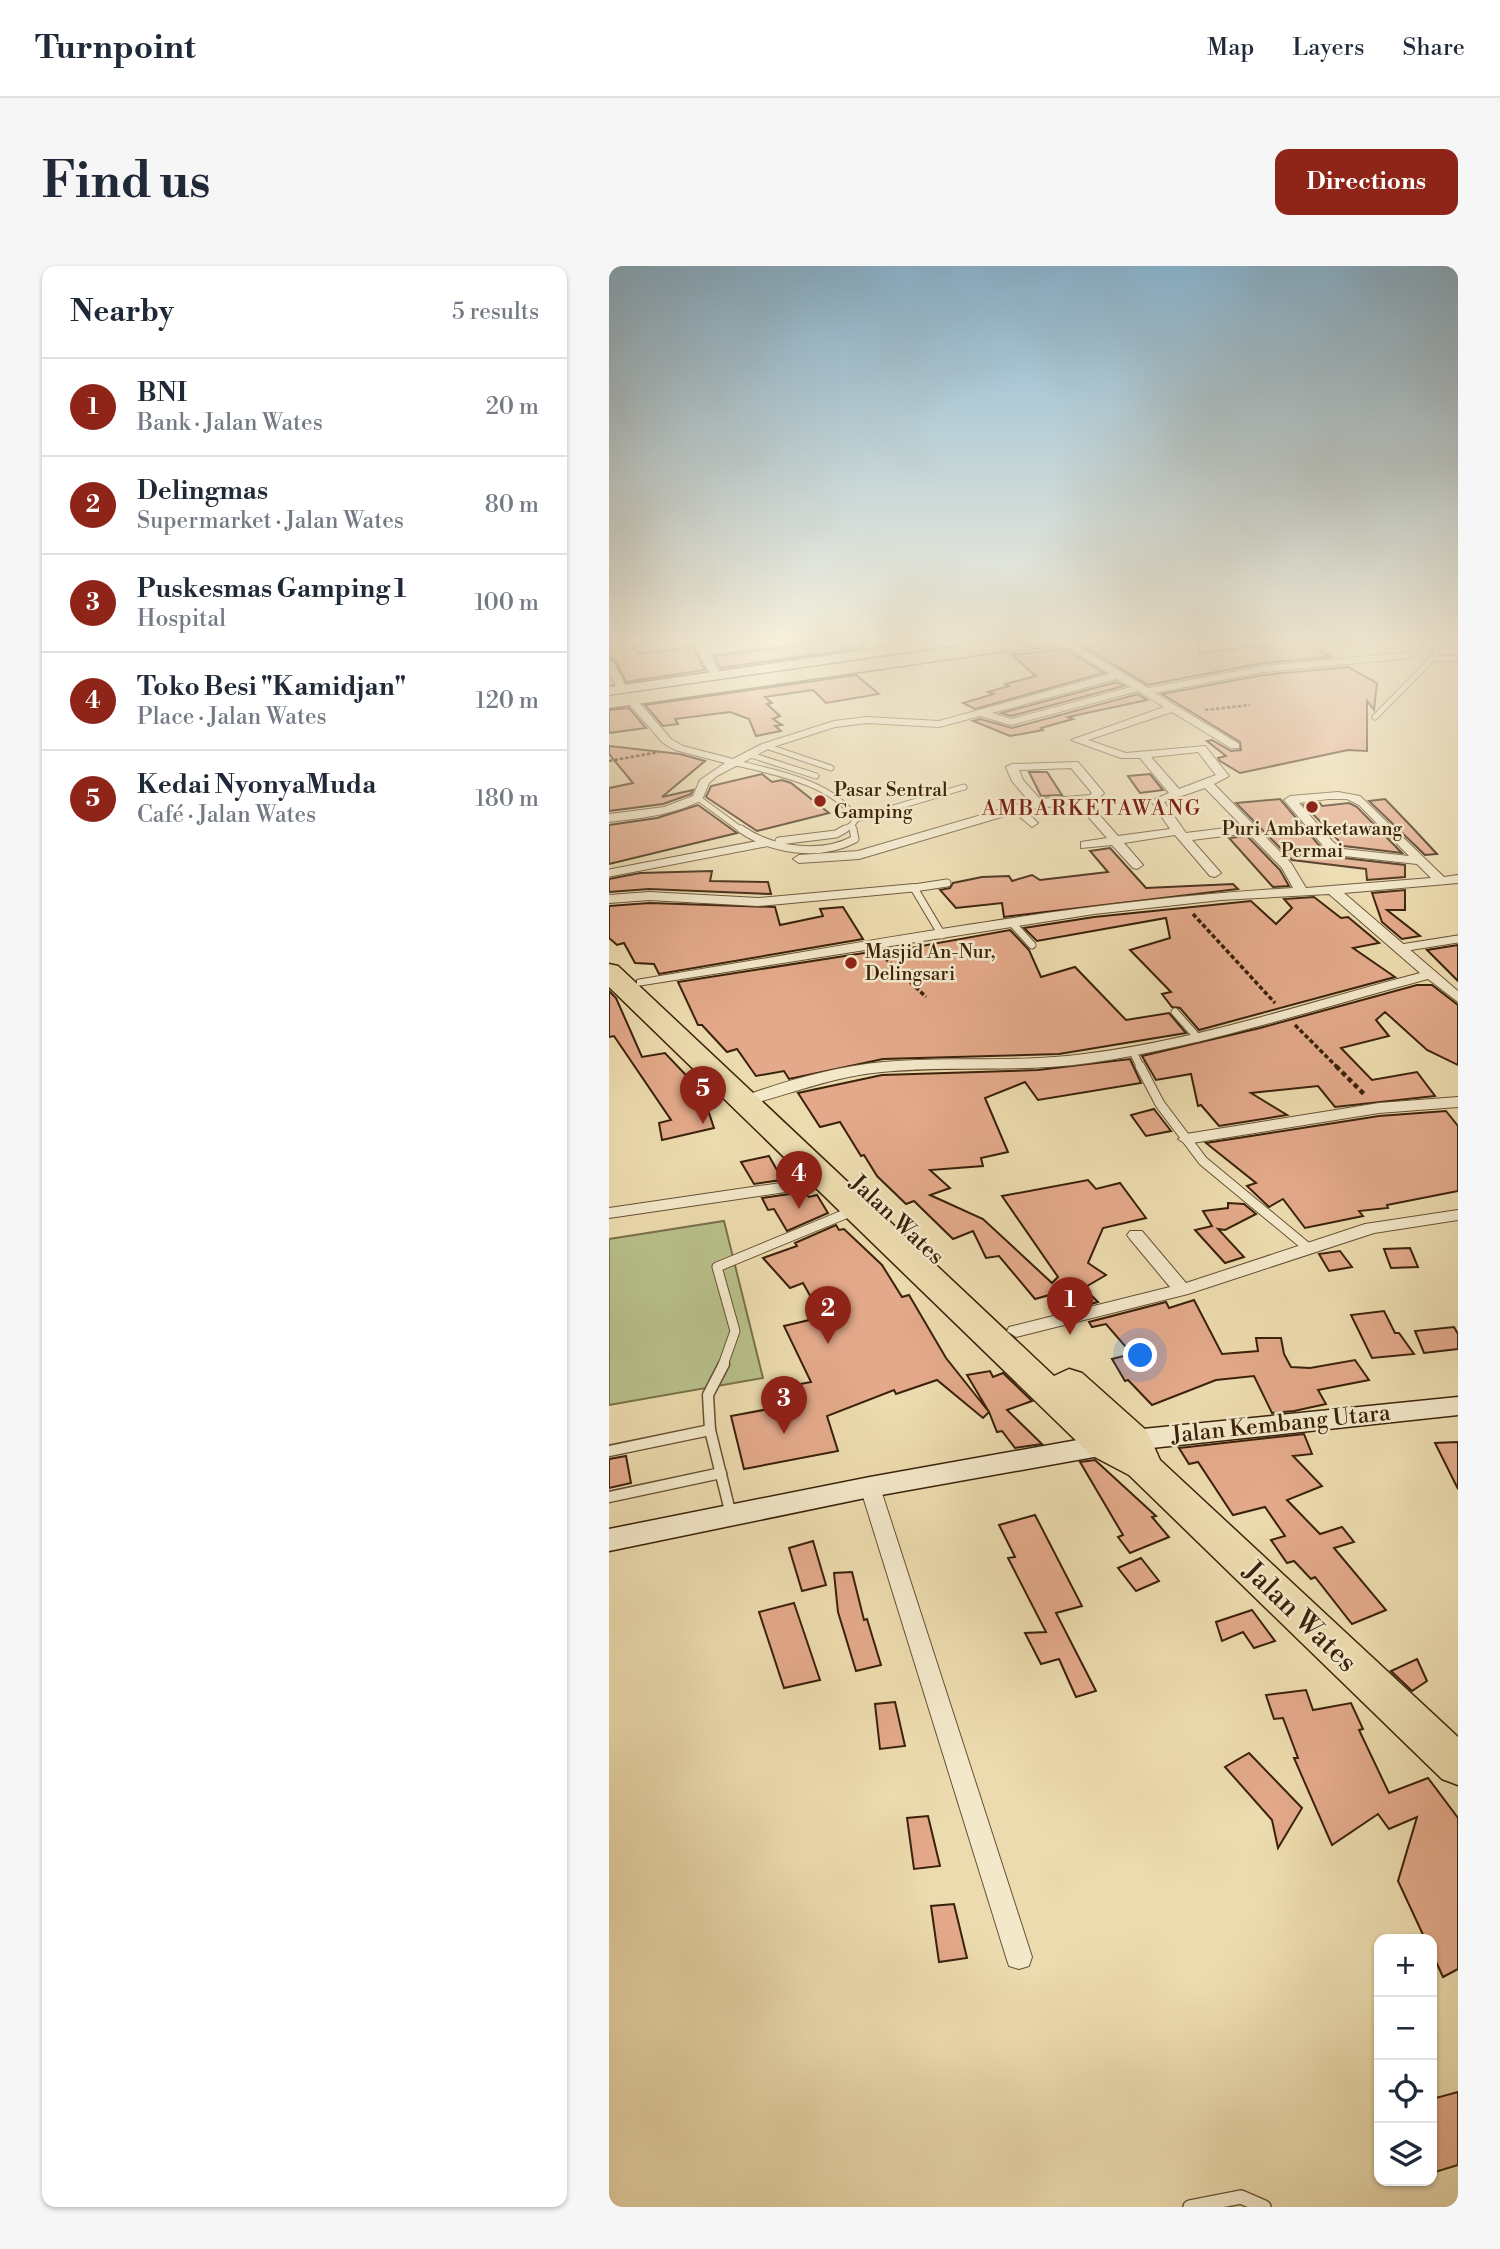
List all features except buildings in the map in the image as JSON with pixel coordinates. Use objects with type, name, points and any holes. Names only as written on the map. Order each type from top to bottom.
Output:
[{"type":"highway","name":"Jalan Wates","points":[[609,952],[753,1098],[856,1210],[1127,1450],[1458,1766]]},
{"type":"highway","name":"Jalan Wates","points":[[609,972],[1016,1331],[1127,1450]]},
{"type":"street","points":[[659,732],[679,748],[733,762]]},
{"type":"street","points":[[609,818],[653,812],[698,798],[704,782],[733,762],[806,732]]},
{"type":"street","points":[[1061,746],[1105,732]]},
{"type":"street","points":[[1210,732],[1235,746]]},
{"type":"street","points":[[1077,740],[1121,755],[1197,747],[1204,749],[1223,776],[1161,797],[1156,804],[1215,873]]},
{"type":"street","points":[[1143,754],[1175,792]]},
{"type":"street","points":[[799,859],[859,855],[1037,803],[1098,795],[1075,764],[1012,767],[1018,781],[1037,803]]},
{"type":"street","points":[[1207,783],[1287,866],[1302,892]]},
{"type":"street","points":[[1422,861],[1340,852],[1329,845],[1290,800],[1346,796],[1360,799],[1422,861],[1441,881]]},
{"type":"street","points":[[1079,799],[1117,839],[1137,865]]},
{"type":"street","points":[[1018,810],[1032,823]]},
{"type":"street","points":[[1085,845],[1117,839],[1251,829]]},
{"type":"street","points":[[642,983],[1094,910],[1458,879]]},
{"type":"street","points":[[609,899],[649,896],[758,902],[914,888]]},
{"type":"street","points":[[1333,891],[1458,998]]},
{"type":"street","points":[[753,1098],[823,1077],[884,1067],[1081,1059],[1133,1052],[1198,1038],[1431,974]]},
{"type":"street","points":[[1186,1139],[1378,1108],[1458,1102]]},
{"type":"street","points":[[609,1213],[828,1181]]},
{"type":"street","points":[[1016,1331],[1182,1290],[1371,1228],[1458,1215]]},
{"type":"street","points":[[1136,1236],[1182,1290]]},
{"type":"street","name":"Jalan Kembang Utara","points":[[609,1540],[870,1487],[1458,1406]]},
{"type":"street","points":[[870,1487],[1019,1957]]},
{"type":"lane","points":[[766,746],[831,768],[804,782]]},
{"type":"lane","points":[[748,754],[816,776]]},
{"type":"lane","points":[[698,798],[763,844],[817,848],[849,845],[855,839],[854,812],[804,782],[733,762]]},
{"type":"lane","points":[[609,873],[763,844],[836,834],[854,822],[964,787]]},
{"type":"lane","points":[[942,935],[914,888],[947,883]]},
{"type":"lane","points":[[1012,923],[1032,945]]},
{"type":"lane","points":[[1401,948],[1458,939]]},
{"type":"lane","points":[[1175,1012],[1198,1038]]},
{"type":"lane","points":[[1133,1052],[1160,1104],[1203,1161],[1307,1247]]},
{"type":"lane","points":[[731,1515],[710,1430],[708,1395],[727,1358],[735,1331],[716,1271],[717,1266],[856,1210]]},
{"type":"lane","points":[[609,1451],[710,1430]]},
{"type":"lane","points":[[609,1497],[721,1473]]},
{"type":"lane","points":[[1190,2207],[1241,2197],[1264,2207]]},
{"type":"path","points":[[609,761],[679,748]]},
{"type":"path","points":[[1180,901],[1320,1053],[1378,1108]]},
{"type":"path","points":[[880,946],[898,976],[914,984],[926,997]]},
{"type":"green space","points":[[724,1221],[763,1378],[609,1405],[609,1239]]},
{"type":"place","name":"Pasar Sentral Gamping","points":[[820,801]]},
{"type":"place","name":"Puri Ambarketawang Permai","points":[[1312,807]]},
{"type":"place","name":"Masjid An-Nur, Delingsari","points":[[851,963]]},
{"type":"place","name":"Kedai NyonyaMuda","points":[[703,1124]]},
{"type":"place","name":"Toko Besi \"Kamidjan\"","points":[[799,1209]]},
{"type":"place","name":"BNI","points":[[1070,1335]]},
{"type":"place","name":"Delingmas","points":[[828,1344]]},
{"type":"place","name":"Puskesmas Gamping 1","points":[[784,1434]]},
{"type":"district","name":"AMBARKETAWANG","points":[[1092,809]]}]
